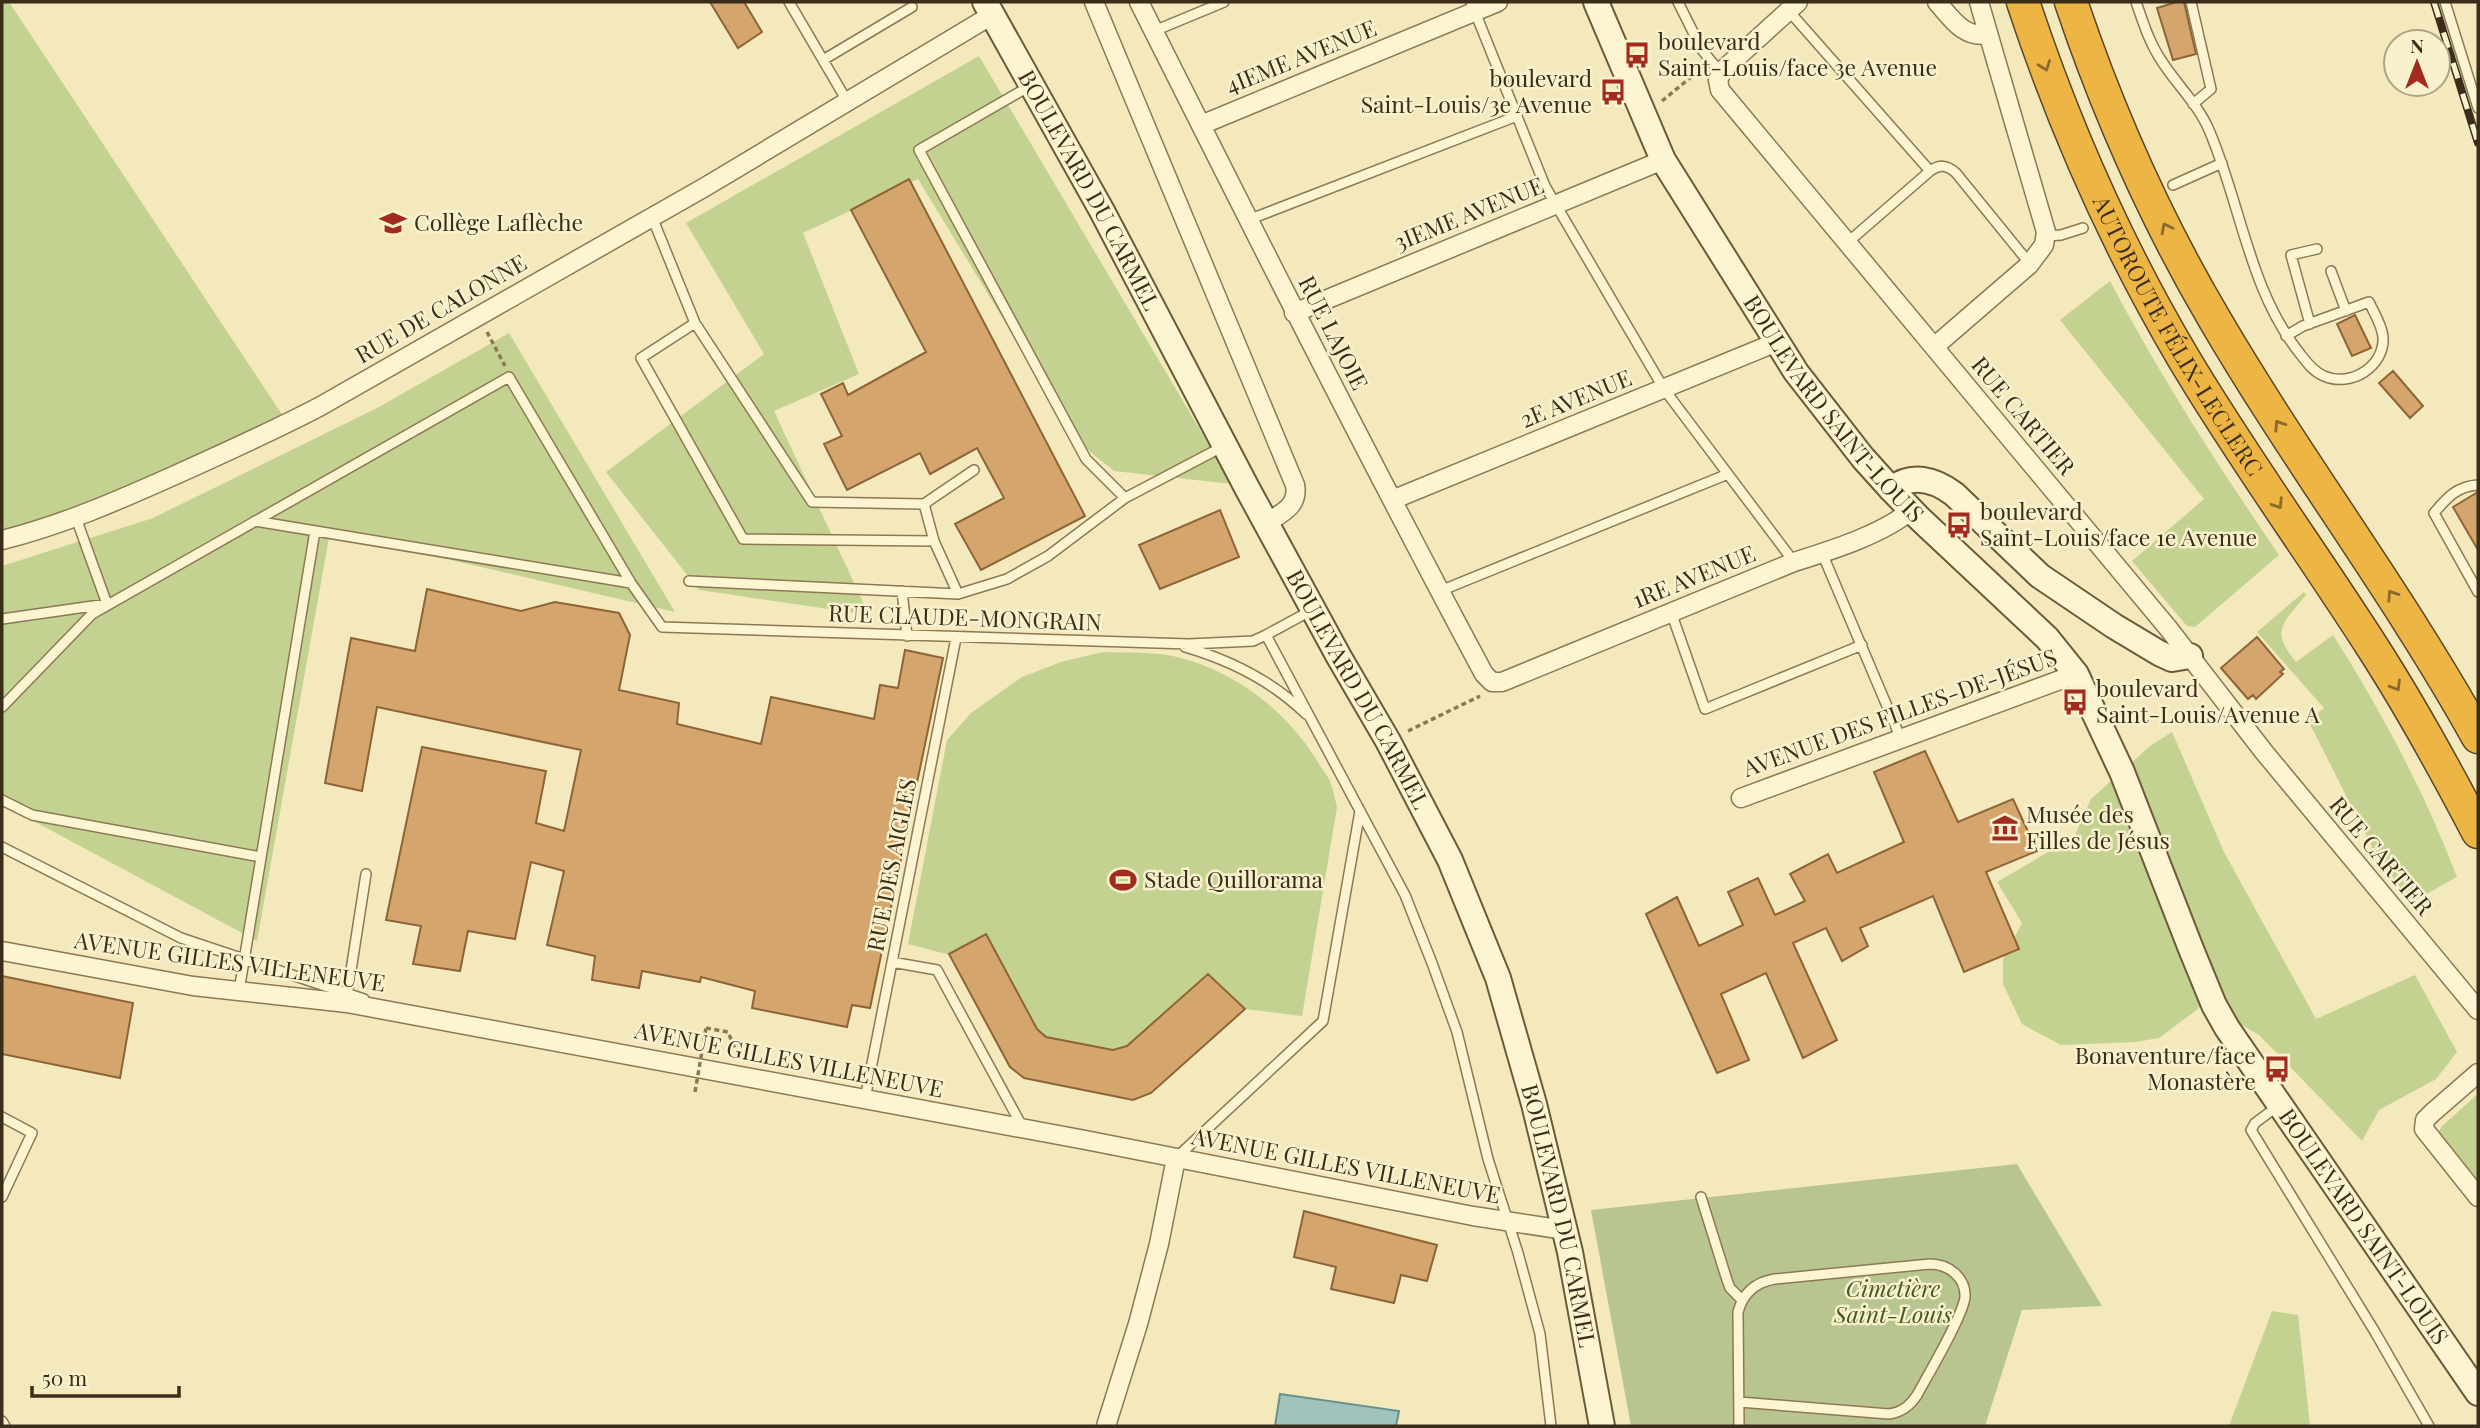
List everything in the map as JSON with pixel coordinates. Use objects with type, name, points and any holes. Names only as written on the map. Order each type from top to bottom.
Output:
[{"type":"highway","name":"AUTOROUTE FÉLIX-LECLERC","points":[[2023,2],[2068,125],[2134,269],[2186,361],[2406,702],[2478,832]]},
{"type":"highway","name":"AUTOROUTE FÉLIX-LECLERC","points":[[2071,2],[2120,131],[2177,250],[2243,366],[2435,662],[2478,737]]},
{"type":"street","points":[[1094,2],[1295,485],[1296,496],[1292,506],[1266,523]]},
{"type":"street","name":"RUE LAJOIE","points":[[1139,2],[1294,313],[1484,674],[1492,682]]},
{"type":"street","name":"4IEME AVENUE","points":[[1201,125],[1473,7],[1498,2]]},
{"type":"street","name":"BOULEVARD SAINT-LOUIS","points":[[1596,2],[1664,160],[1777,342],[1822,406],[1891,489],[2047,638],[2077,674],[2122,772],[2214,1005],[2234,1040],[2478,1392]]},
{"type":"street","points":[[1937,2],[1964,30],[1974,35],[1987,34]]},
{"type":"street","points":[[1934,347],[2030,264],[2042,249],[2046,236],[2024,151],[1979,2]]},
{"type":"street","points":[[1714,74],[1793,6]]},
{"type":"street","name":"BOULEVARD DU CARMEL","points":[[989,8],[1102,211],[1224,445],[1313,610],[1388,741],[1450,860],[1487,947],[1530,1091],[1565,1230],[1602,1426]]},
{"type":"street","name":"RUE DE CALONNE","points":[[2,540],[76,518],[269,433],[652,217],[847,101],[989,8]]},
{"type":"street","name":"RUE CARTIER","points":[[1714,74],[1721,93],[2190,656],[2264,752],[2478,1010]]},
{"type":"street","name":"3IEME AVENUE","points":[[1294,313],[1664,160]]},
{"type":"street","name":"2E AVENUE","points":[[1392,500],[1777,342]]},
{"type":"street","points":[[1891,489],[1912,479],[1940,484],[1954,494],[2040,576],[2066,595],[2170,658],[2190,656]]},
{"type":"street","name":"1RE AVENUE","points":[[1492,682],[1502,682],[1888,526],[1911,510]]},
{"type":"street","name":"AVENUE DES FILLES-DE-JÉSUS","points":[[1741,798],[2077,674]]},
{"type":"street","name":"AVENUE GILLES VILLENEUVE","points":[[2,951],[193,986],[347,998],[396,1012],[1565,1230]]},
{"type":"street","points":[[2478,1073],[2425,1120],[2424,1129],[2478,1198]]},
{"type":"street","points":[[1106,1426],[1138,1324],[1159,1244],[1175,1158]]},
{"type":"lane","points":[[789,2],[847,101]]},
{"type":"lane","points":[[1154,32],[1224,2]]},
{"type":"lane","points":[[1678,2],[1714,74]]},
{"type":"lane","points":[[2136,2],[2155,51],[2208,129],[2222,163],[2269,307],[2286,336],[2319,374],[2338,380],[2359,375],[2377,361],[2383,344],[2382,332],[2369,302],[2286,336]]},
{"type":"lane","points":[[2191,2],[2211,89],[2193,104]]},
{"type":"lane","points":[[2445,2],[2478,108]]},
{"type":"lane","points":[[1793,6],[1930,171]]},
{"type":"lane","points":[[823,61],[912,7]]},
{"type":"lane","points":[[1473,7],[1556,205],[1664,389],[1794,562]]},
{"type":"lane","points":[[1031,86],[919,150],[1086,459],[1125,499]]},
{"type":"lane","points":[[1248,220],[1517,116]]},
{"type":"lane","points":[[2173,185],[2222,163]]},
{"type":"lane","points":[[1847,243],[1930,171],[1938,166],[1946,166],[1956,173],[2030,264]]},
{"type":"lane","points":[[652,217],[695,323],[812,502],[924,504],[974,470]]},
{"type":"lane","points":[[2046,236],[2061,235],[2083,228]]},
{"type":"lane","points":[[2310,324],[2291,255],[2317,248]]},
{"type":"lane","points":[[2331,271],[2346,312]]},
{"type":"lane","points":[[695,323],[641,358],[743,539],[934,541]]},
{"type":"lane","points":[[2,706],[92,614],[107,604],[509,377],[631,583]]},
{"type":"lane","points":[[689,581],[958,594],[1007,579],[1048,555],[1125,499],[1224,445]]},
{"type":"lane","points":[[1440,591],[1728,474]]},
{"type":"lane","points":[[2478,485],[2461,488],[2449,495],[2434,513],[2478,592]]},
{"type":"lane","points":[[924,504],[934,541],[958,594]]},
{"type":"lane","points":[[76,518],[107,604]]},
{"type":"lane","points":[[255,521],[631,583]]},
{"type":"lane","points":[[239,991],[315,531]]},
{"type":"lane","points":[[1822,553],[1901,739]]},
{"type":"lane","name":"RUE CLAUDE-MONGRAIN","points":[[631,583],[662,626],[956,638],[1170,643],[1253,641],[1313,610]]},
{"type":"lane","points":[[902,591],[907,636]]},
{"type":"lane","points":[[2,619],[107,604]]},
{"type":"lane","points":[[1671,612],[1705,709],[1862,645]]},
{"type":"lane","points":[[1266,635],[1405,895],[1457,1032],[1488,1159],[1540,1334],[1551,1426]]},
{"type":"lane","name":"RUE DES AIGLES","points":[[864,1099],[956,638]]},
{"type":"lane","points":[[1170,643],[1202,653],[1254,676],[1286,697],[1312,721]]},
{"type":"lane","points":[[2,800],[32,815],[261,857]]},
{"type":"lane","points":[[1175,1158],[1323,1021],[1361,810]]},
{"type":"lane","points":[[2,847],[181,938],[347,998],[366,874]]},
{"type":"lane","points":[[892,962],[937,970],[1023,1128]]},
{"type":"lane","points":[[2280,1105],[2255,1123],[2251,1130],[2375,1332],[2429,1426]]},
{"type":"lane","points":[[2,1117],[32,1133],[2,1197]]},
{"type":"lane","points":[[1701,1197],[1730,1288],[1742,1300]]},
{"type":"lane","points":[[1739,1402],[1889,1414],[1901,1411],[1910,1405],[1917,1395],[1961,1310],[1965,1292],[1961,1281],[1953,1271],[1942,1265],[1930,1264],[1767,1280],[1750,1289],[1742,1300],[1738,1319],[1739,1426]]},
{"type":"lane","points":[[2,1421],[5,1426]]},
{"type":"path","points":[[1668,97],[1714,74]]},
{"type":"path","points":[[478,316],[499,352],[509,377]]},
{"type":"path","points":[[1388,741],[1483,695],[1492,682]]},
{"type":"path","points":[[695,1092],[706,1028],[729,1032]]},
{"type":"green space","points":[[2,2],[9,2],[283,416],[150,496],[2,536]]},
{"type":"green space","points":[[979,56],[1232,484],[1114,471],[1078,442],[918,179],[803,233],[859,374],[774,411],[869,615],[699,590],[606,472],[764,354],[686,223]]},
{"type":"green space","points":[[2110,281],[2190,420],[2279,555],[2195,627],[2187,626],[2132,561],[2204,499],[2060,320]]},
{"type":"green space","points":[[509,333],[675,612],[330,532],[257,941],[2,804],[2,566],[153,518],[379,407]]},
{"type":"green space","points":[[2304,592],[2306,595],[2283,627],[2283,642],[2296,662],[2333,635],[2401,753],[2431,814],[2457,877],[2412,902],[2380,863],[2308,720],[2324,708],[2257,632]]},
{"type":"green space","name":"Stade Quillorama","points":[[1103,652],[1177,657],[1207,667],[1244,686],[1276,711],[1304,742],[1330,781],[1337,807],[1302,1016],[1245,1009],[1151,1093],[1133,1100],[1024,1078],[1010,1067],[950,955],[908,944],[947,740],[971,713],[1022,677],[1061,662]]},
{"type":"green space","points":[[2172,732],[2224,852],[2316,1019],[2415,975],[2457,1052],[2436,1079],[2379,1110],[2362,1141],[2259,1035],[2216,1010],[2203,1005],[2159,1038],[2136,1042],[2061,1045],[2022,1024],[2003,984],[2003,959],[2022,923],[1997,882],[2074,837],[2091,799],[2150,746]]},
{"type":"green space","points":[[2478,1094],[2478,1183],[2443,1142],[2439,1131]]},
{"type":"green space","name":"Cimetière Saint-Louis","points":[[2017,1164],[2102,1306],[2022,1310],[1985,1426],[1631,1426],[1591,1210]]},
{"type":"green space","points":[[2272,1311],[2298,1315],[2310,1426],[2229,1426]]},
{"type":"water","points":[[1280,1394],[1399,1411],[1396,1426],[1275,1426]]},
{"type":"building","points":[[710,2],[744,2],[762,32],[738,48]]},
{"type":"building","points":[[2184,2],[2196,54],[2173,60],[2157,8]]},
{"type":"building","points":[[909,179],[1085,516],[981,570],[955,524],[1004,498],[977,448],[930,474],[920,453],[847,490],[824,444],[842,436],[821,394],[843,383],[848,395],[926,352],[851,210]]},
{"type":"building","points":[[2355,315],[2371,348],[2352,356],[2337,324]]},
{"type":"building","points":[[2393,371],[2423,406],[2410,418],[2379,383]]},
{"type":"building","points":[[2478,492],[2478,550],[2453,507]]},
{"type":"building","points":[[1220,510],[1239,557],[1160,589],[1139,545]]},
{"type":"building","points":[[427,589],[521,611],[555,602],[619,613],[630,635],[619,690],[679,703],[677,724],[761,744],[771,697],[874,719],[880,685],[898,688],[905,650],[943,658],[870,1008],[852,1005],[847,1027],[752,1008],[755,991],[701,977],[700,982],[642,971],[639,988],[592,980],[595,956],[547,945],[564,871],[531,862],[515,939],[468,931],[460,971],[413,964],[421,926],[386,920],[422,747],[546,771],[536,823],[564,831],[581,750],[377,707],[362,791],[325,783],[351,638],[415,651]]},
{"type":"building","points":[[2257,637],[2284,669],[2280,672],[2283,674],[2256,699],[2253,695],[2248,699],[2221,668]]},
{"type":"building","points":[[1925,751],[1958,822],[2013,799],[2037,851],[1986,872],[2019,949],[1964,972],[1933,896],[1860,928],[1868,946],[1842,961],[1826,928],[1793,943],[1837,1040],[1803,1058],[1766,973],[1721,994],[1749,1060],[1717,1073],[1646,914],[1677,897],[1699,946],[1743,925],[1728,892],[1758,878],[1775,915],[1805,901],[1790,874],[1828,854],[1837,873],[1904,842],[1874,772]]},
{"type":"building","points":[[986,934],[1037,1029],[1046,1037],[1113,1050],[1127,1046],[1208,974],[1245,1009],[1151,1093],[1133,1100],[1024,1078],[1010,1067],[949,954]]},
{"type":"building","points":[[2,976],[133,1003],[120,1078],[2,1054]]},
{"type":"building","points":[[1304,1211],[1437,1245],[1427,1281],[1401,1275],[1394,1303],[1331,1289],[1336,1267],[1294,1257]]},
{"type":"railway","points":[[2434,2],[2478,143]]},
{"type":"place","name":"boulevard Saint-Louis/face 3e Avenue","points":[[1637,55]]},
{"type":"place","name":"boulevard Saint-Louis/3e Avenue","points":[[1613,92]]},
{"type":"place","name":"Collège Laflèche","points":[[393,223]]},
{"type":"place","name":"boulevard Saint-Louis/face 1e Avenue","points":[[1959,525]]},
{"type":"place","name":"boulevard Saint-Louis/Avenue A","points":[[2075,702]]},
{"type":"place","name":"Musée des Filles de Jésus","points":[[2005,828]]},
{"type":"place","name":"Stade Quillorama","points":[[1123,880]]},
{"type":"place","name":"Bonaventure/face Monastère","points":[[2277,1069]]}]
